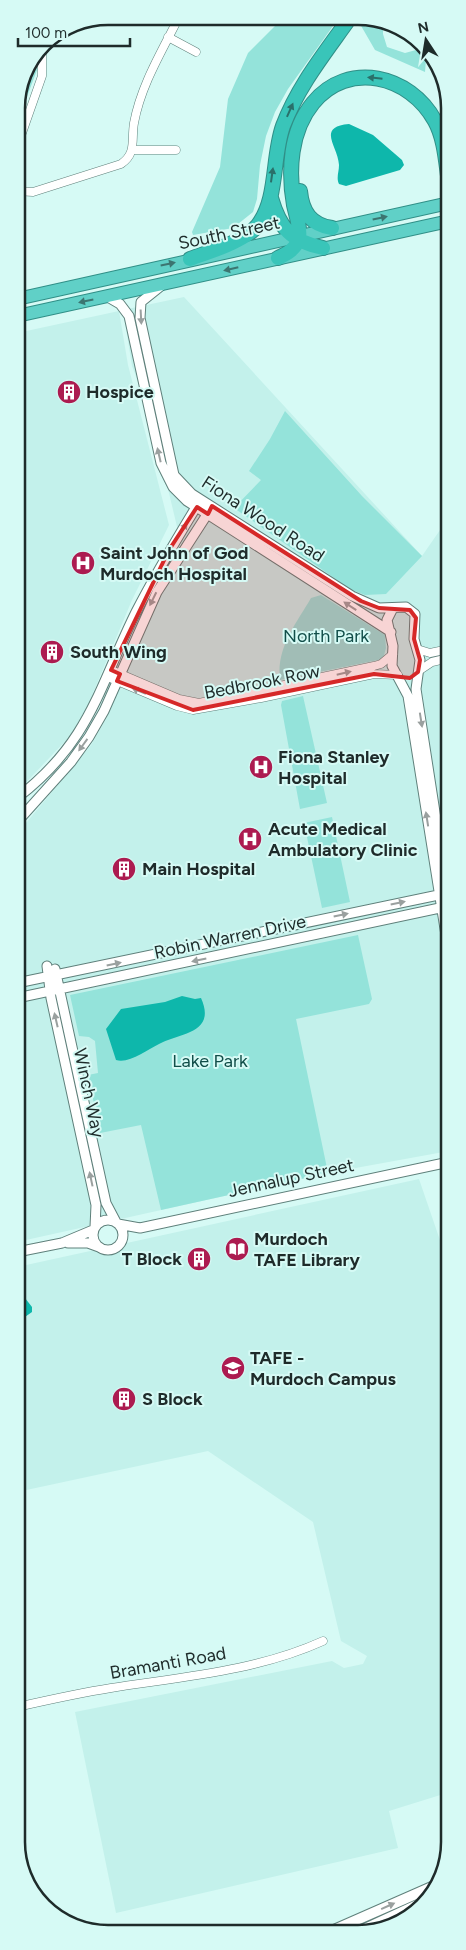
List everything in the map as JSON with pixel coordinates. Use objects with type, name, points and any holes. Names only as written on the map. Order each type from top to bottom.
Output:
[{"type":"highway","points":[[190,259],[242,238],[254,229],[266,212],[278,142],[288,113],[314,67],[345,25]]},
{"type":"highway","points":[[278,258],[292,250],[297,237],[291,176],[294,142],[301,123],[320,96],[340,81],[350,78],[370,77],[398,85],[423,103],[441,133]]},
{"type":"highway","points":[[301,123],[298,149],[300,196],[309,218],[316,224],[332,228]]},
{"type":"highway","points":[[270,195],[278,220],[297,237],[323,248]]},
{"type":"highway","name":"South Street","points":[[25,297],[441,205]]},
{"type":"highway","name":"South Street","points":[[25,314],[441,222]]},
{"type":"main road","points":[[345,1925],[426,1890]]},
{"type":"main road","points":[[384,1920],[404,1911]]},
{"type":"street","points":[[25,191],[33,192],[121,164],[129,159],[133,150],[134,122],[148,80],[175,25]]},
{"type":"street","points":[[168,37],[196,52]]},
{"type":"street","points":[[25,123],[42,76],[42,58]]},
{"type":"street","points":[[133,150],[153,152],[176,150]]},
{"type":"street","name":"Fiona Wood Road","points":[[168,282],[140,302],[140,318],[174,475],[199,503]]},
{"type":"street","name":"Fiona Wood Road","points":[[108,296],[120,304],[129,316],[159,457],[166,477],[178,493],[199,503],[361,601],[379,608],[406,607],[414,614],[417,649],[420,660],[416,689],[441,879]]},
{"type":"street","points":[[25,791],[47,772],[75,739],[96,702],[126,634],[155,576],[199,503]]},
{"type":"street","points":[[25,813],[80,750],[100,718],[157,592],[210,510]]},
{"type":"street","name":"Fiona Wood Road","points":[[210,510],[391,632]]},
{"type":"street","name":"Fiona Wood Road","points":[[393,608],[387,620],[391,632],[392,666],[408,696],[441,883]]},
{"type":"street","points":[[417,649],[430,653],[441,651]]},
{"type":"street","name":"Bedbrook Row","points":[[280,691],[381,664],[393,654]]},
{"type":"street","points":[[399,676],[410,678],[432,662],[441,660]]},
{"type":"street","name":"Bedbrook Row","points":[[109,674],[193,702],[261,695],[374,674],[399,676]]},
{"type":"street","name":"Robin Warren Drive","points":[[25,994],[53,982],[278,928],[441,894]]},
{"type":"street","name":"Robin Warren Drive","points":[[53,982],[70,987],[441,907]]},
{"type":"street","points":[[317,920],[320,934]]},
{"type":"street","points":[[278,928],[281,942]]},
{"type":"street","points":[[37,980],[45,974],[53,982]]},
{"type":"street","points":[[25,982],[37,980],[53,982]]},
{"type":"street","name":"Winch Way","points":[[53,982],[106,1203],[117,1223]]},
{"type":"street","name":"Winch Way","points":[[53,982],[96,1205],[94,1229]]},
{"type":"street","name":"Jennalup Street","points":[[25,1250],[62,1243],[94,1229],[105,1220],[140,1228],[441,1164]]},
{"type":"street","points":[[117,1223],[122,1232],[120,1243]]},
{"type":"street","name":"Jennalup Street","points":[[62,1243],[88,1244],[109,1249],[140,1228]]},
{"type":"street","points":[[94,1229],[94,1240],[99,1247]]},
{"type":"street","name":"Bramanti Road","points":[[25,1704],[205,1673],[298,1652],[323,1641]]},
{"type":"highlighted area","points":[[212,506],[361,601],[379,608],[410,610],[416,618],[414,639],[420,660],[418,672],[410,678],[374,674],[193,710],[117,681],[120,674],[111,670],[169,550],[197,507],[208,514]]},
{"type":"shaded area","points":[[349,124],[373,135],[402,160],[404,165],[400,170],[346,186],[339,184],[338,158],[331,133],[333,129],[339,126]]},
{"type":"shaded area","name":"Fiona Stanley Hospital","points":[[184,297],[422,556],[441,529],[441,1152],[328,1173],[25,1240],[25,824],[91,745],[106,719],[158,599],[183,552],[150,413],[132,366],[123,310]]},
{"type":"shaded area","name":"Saint John of God Murdoch Hospital","points":[[119,311],[128,365],[169,525],[132,600],[88,705],[71,735],[25,784],[25,331]]},
{"type":"shaded area","points":[[182,996],[195,999],[201,998],[205,1010],[204,1019],[200,1025],[185,1034],[167,1040],[132,1058],[121,1061],[116,1060],[106,1029],[121,1009],[165,1002]]},
{"type":"shaded area","points":[[419,1179],[441,1243],[441,1795],[389,1811],[398,1848],[116,1913],[75,1712],[332,1661],[344,1668],[363,1664],[367,1656],[341,1641],[313,1522],[208,1451],[25,1490],[25,1265]]},
{"type":"shaded area","points":[[25,1298],[32,1307],[32,1312],[25,1317]]},
{"type":"green space","points":[[276,25],[334,25],[288,89],[275,112],[266,136],[260,165],[257,199],[253,212],[233,228],[193,235],[192,232],[220,167],[228,99],[248,53]]},
{"type":"green space","points":[[361,25],[383,29],[387,47],[401,52],[401,61],[375,50]]},
{"type":"green space","points":[[409,65],[426,65],[425,72]]},
{"type":"green space","points":[[36,67],[25,101],[28,87]]},
{"type":"green space","points":[[285,411],[362,496],[422,556],[386,594],[365,595],[350,589],[234,508],[261,480],[249,471],[270,439]]},
{"type":"green space","name":"North Park","points":[[321,595],[385,635],[386,648],[383,659],[280,680],[281,657],[288,637],[311,598]]},
{"type":"green space","points":[[303,696],[327,803],[300,809],[281,705],[282,701]]},
{"type":"green space","points":[[332,817],[350,902],[322,908],[304,823]]},
{"type":"green space","name":"Lake Park","points":[[358,935],[372,999],[369,1004],[296,1019],[328,1173],[161,1210],[141,1125],[100,1133],[88,1075],[98,1073],[95,1041],[89,1037],[79,1036],[70,995]]},
{"type":"place","name":"Hospice","points":[[69,392]]},
{"type":"place","name":"Saint John of God Murdoch Hospital","points":[[83,563]]},
{"type":"place","name":"South Wing","points":[[52,652]]},
{"type":"place","name":"Fiona Stanley Hospital","points":[[261,767]]},
{"type":"place","name":"Acute Medical Ambulatory Clinic","points":[[250,839]]},
{"type":"place","name":"Main Hospital","points":[[124,869]]},
{"type":"place","name":"Murdoch TAFE Library","points":[[237,1249]]},
{"type":"place","name":"T Block","points":[[199,1259]]},
{"type":"place","name":"TAFE - Murdoch Campus","points":[[233,1368]]},
{"type":"place","name":"S Block","points":[[124,1399]]}]
